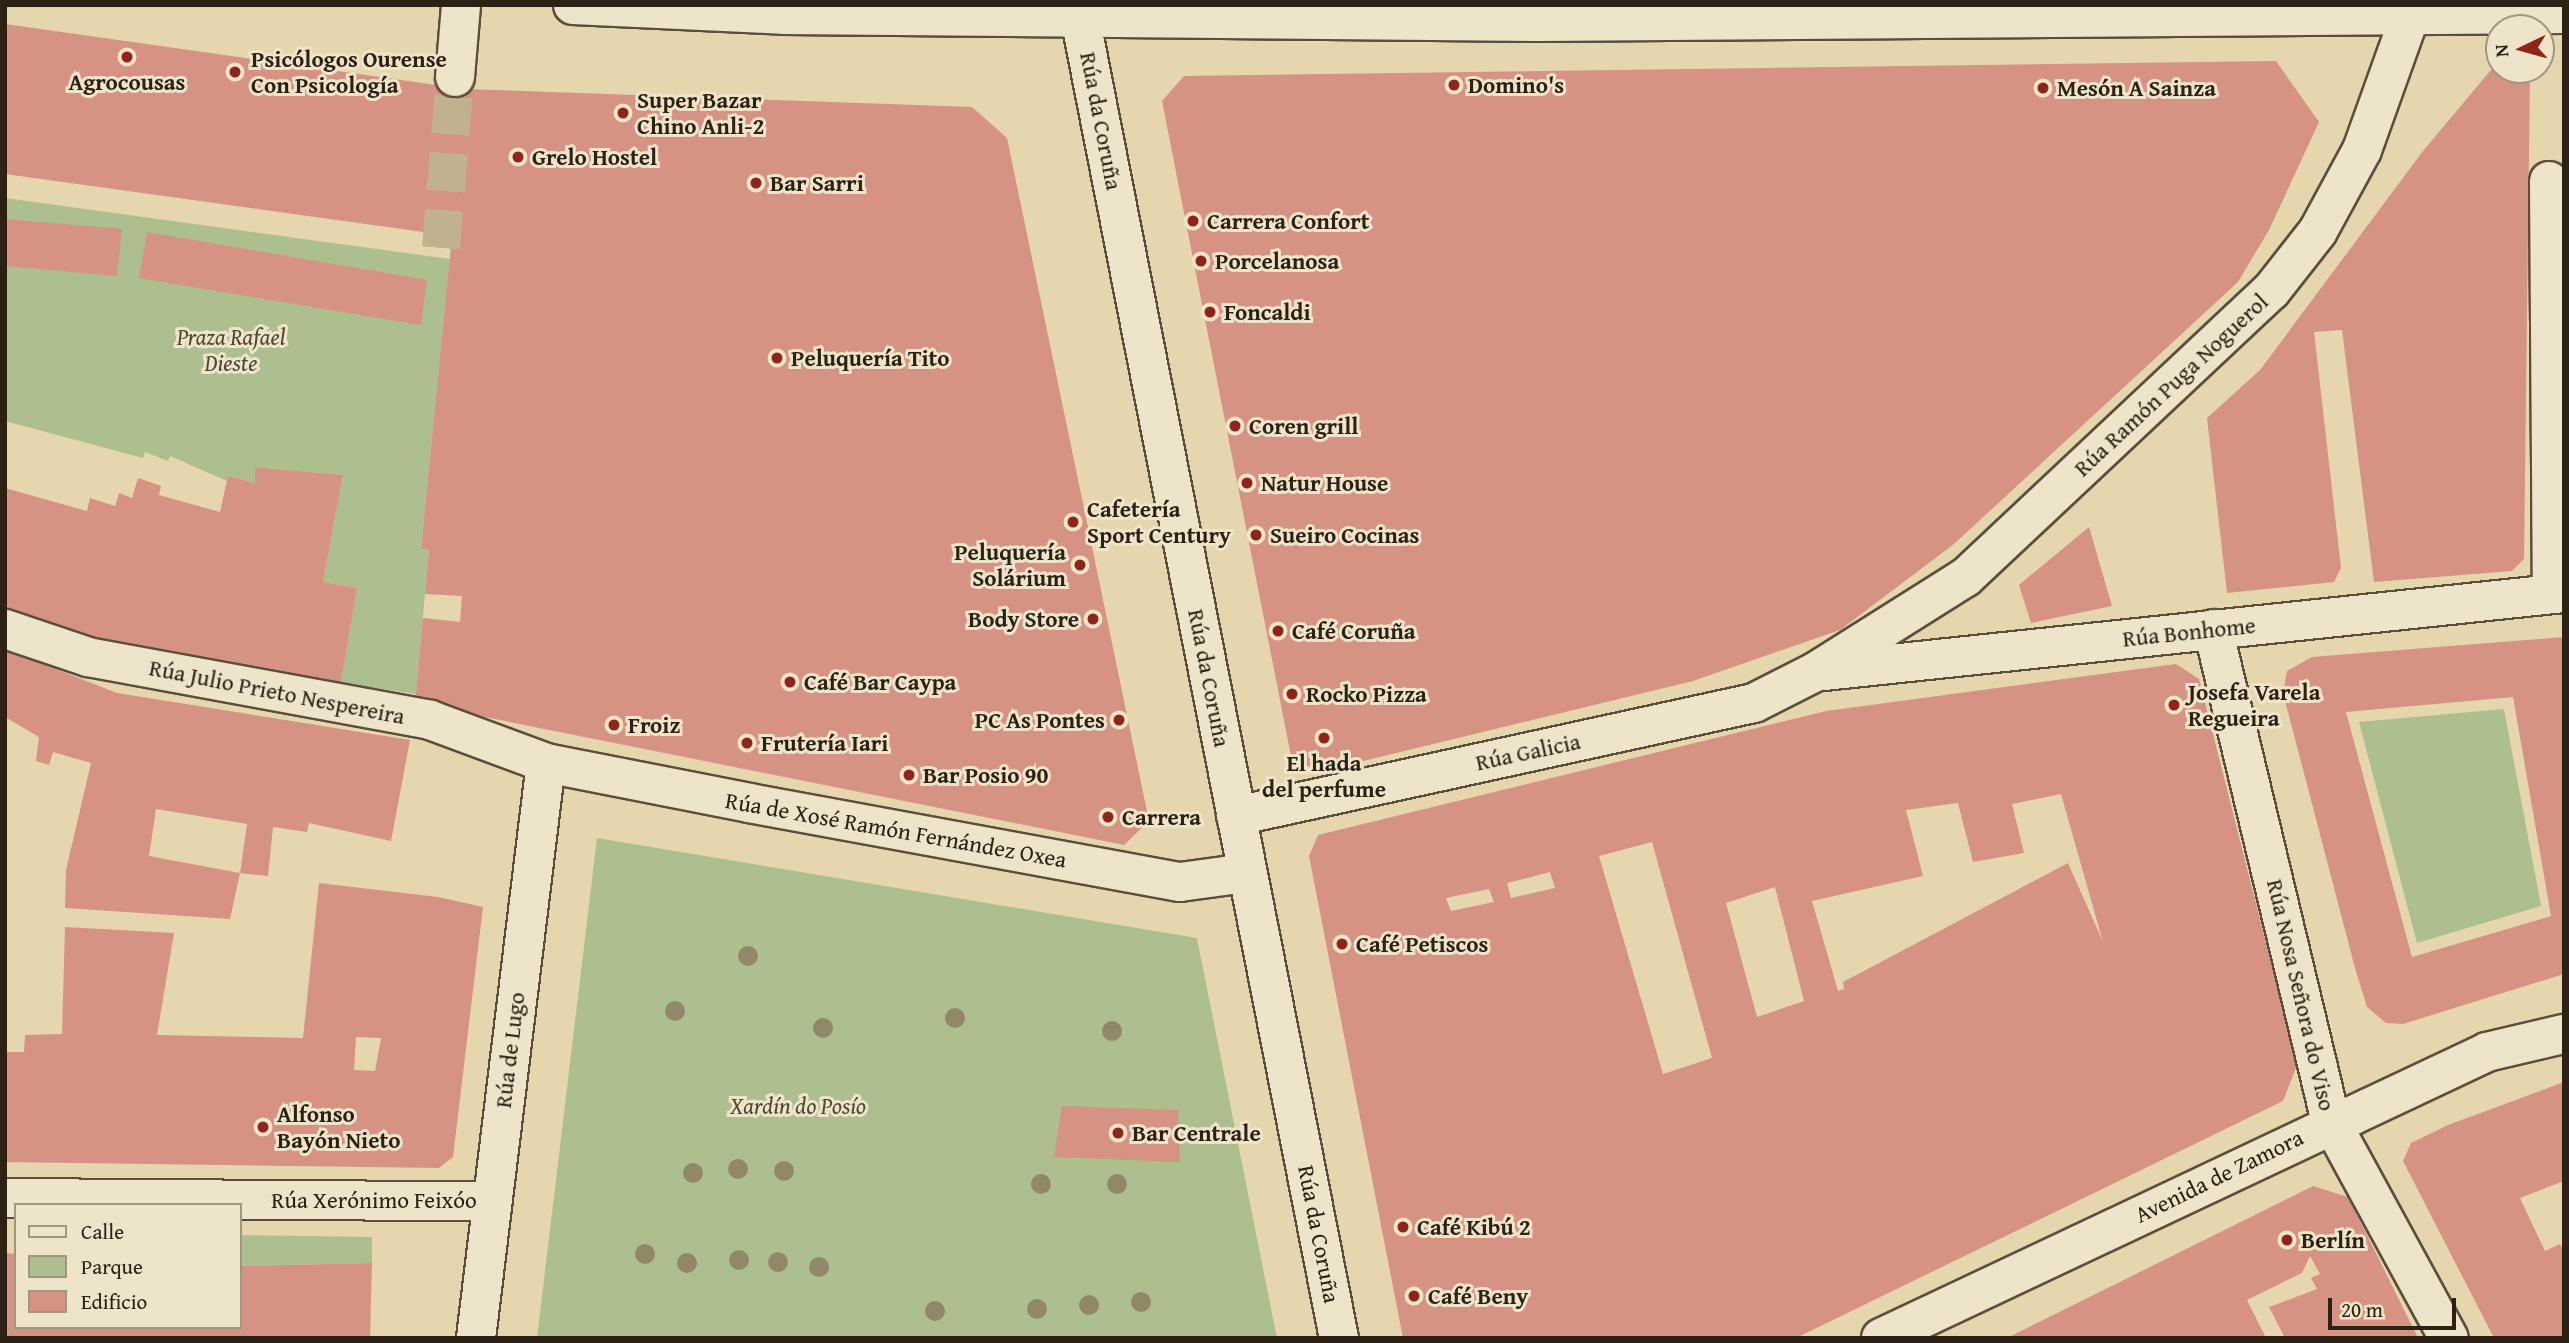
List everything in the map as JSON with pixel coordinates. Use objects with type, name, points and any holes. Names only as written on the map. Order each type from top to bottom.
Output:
[{"type":"street","points":[[456,78],[461,5]]},
{"type":"street","points":[[573,5],[783,15],[1080,17],[1155,11],[1536,22],[2062,11],[2414,9],[2564,13]]},
{"type":"street","name":"Rúa Ramón Puga Noguerol","points":[[1815,672],[1966,577],[2271,291],[2318,230],[2362,150],[2414,9]]},
{"type":"street","name":"Rúa da Coruña","points":[[1080,17],[1339,1338]]},
{"type":"street","points":[[2549,181],[2558,594]]},
{"type":"street","name":"Rúa Bonhome","points":[[1815,672],[2558,594]]},
{"type":"street","name":"Rúa Julio Prieto Nespereira","points":[[5,629],[88,657],[430,720],[546,763]]},
{"type":"street","name":"Rúa Nosa Señora do Viso","points":[[2213,629],[2331,1122],[2449,1338]]},
{"type":"street","name":"Rúa Galicia","points":[[1236,816],[1754,703],[1815,672]]},
{"type":"street","name":"Rúa de Xosé Ramón Fernández Oxea","points":[[546,763],[1180,882],[1247,873]]},
{"type":"street","name":"Rúa de Lugo","points":[[476,1338],[546,763]]},
{"type":"street","name":"Avenida de Zamora","points":[[1881,1338],[2331,1122],[2487,1052],[2564,1034]]},
{"type":"street","name":"Rúa Xerónimo Feixóo","points":[[5,1198],[491,1201]]},
{"type":"green space","name":"Praza Rafael Dieste","points":[[5,198],[450,259],[421,549],[429,550],[416,694],[341,683],[357,588],[323,582],[343,475],[256,467],[255,483],[228,476],[227,481],[170,456],[168,461],[145,452],[143,458],[5,421]]},
{"type":"green space","points":[[2504,709],[2541,906],[2417,943],[2359,722]]},
{"type":"green space","name":"Xardín do Posío","points":[[597,838],[1197,938],[1277,1338],[537,1338]]},
{"type":"green space","points":[[242,1235],[372,1237],[372,1263],[242,1266]]},
{"type":"building","points":[[5,24],[465,89],[972,107],[1007,138],[1149,821],[1124,845],[415,703],[423,618],[460,622],[462,596],[425,594],[429,550],[421,549],[452,236],[5,174]]},
{"type":"building","points":[[2276,61],[2319,122],[2269,230],[2238,282],[1954,544],[1840,630],[1693,681],[1318,772],[1291,756],[1162,101],[1184,76]]},
{"type":"building","points":[[2485,77],[2485,84],[2530,84],[2524,559],[2512,571],[2374,582],[2342,330],[2314,332],[2341,568],[2334,582],[2227,593],[2207,418],[2260,370],[2423,151]]},
{"type":"building","points":[[5,219],[122,229],[117,276],[5,266]]},
{"type":"building","points":[[147,232],[427,280],[421,325],[139,278]]},
{"type":"building","points":[[255,467],[343,475],[323,582],[357,588],[341,683],[94,642],[5,612],[5,488],[87,511],[90,498],[115,506],[119,493],[132,498],[138,478],[161,486],[159,495],[220,512],[228,476],[255,483]]},
{"type":"building","points":[[2089,527],[2112,606],[2031,623],[2019,585]]},
{"type":"building","points":[[2564,637],[2564,974],[2403,1024],[2386,1023],[2367,1007],[2283,693],[2287,671],[2312,657]],"holes":[[[2513,697],[2551,916],[2412,957],[2346,712]]]},
{"type":"building","points":[[5,649],[117,693],[410,740],[391,841],[309,823],[307,832],[273,827],[268,876],[240,873],[230,919],[65,908],[66,870],[91,763],[53,752],[49,765],[36,761],[39,737],[5,717]],"holes":[[[156,809],[247,824],[240,873],[149,856]]]},
{"type":"building","points":[[2176,664],[2199,679],[2297,1065],[2283,1101],[1796,1338],[1403,1338],[1309,856],[1318,835],[1826,711]],"holes":[[[2061,794],[2103,942],[2068,863],[1843,982],[1844,989],[1838,991],[1812,901],[1923,876],[1906,810],[1958,803],[1973,862],[2024,853],[2012,804]],[[1652,842],[1712,1058],[1663,1074],[1599,856]],[[1550,872],[1555,888],[1511,898],[1507,883]],[[1775,887],[1804,1001],[1757,1017],[1726,903]],[[1489,889],[1494,902],[1451,911],[1446,898]]]},
{"type":"building","points":[[319,883],[438,897],[483,907],[453,1157],[439,1168],[5,1162],[5,1052],[24,1052],[25,1035],[62,1034],[65,927],[174,933],[157,1035],[303,1038]],"holes":[[[356,1037],[381,1038],[375,1071],[354,1070]]]},
{"type":"building","points":[[2564,1082],[2564,1181],[2520,1198],[2545,1251],[2560,1244],[2564,1252],[2564,1338],[2494,1338],[2403,1161],[2411,1143],[2448,1125]]},
{"type":"building","name":"Bar Centrale","points":[[1062,1106],[1178,1110],[1180,1162],[1054,1157]]},
{"type":"building","points":[[2313,1186],[2348,1197],[2418,1338],[2285,1338],[2269,1307],[2317,1289],[2311,1278],[2320,1274],[2310,1256],[2302,1273],[2247,1300],[2266,1338],[2007,1338]]},
{"type":"building","points":[[5,1253],[14,1254],[14,1329],[242,1329],[242,1266],[372,1263],[370,1338],[5,1338]]},
{"type":"tunnel","points":[[441,248],[455,77]]},
{"type":"place","name":"Agrocousas","points":[[127,57]]},
{"type":"place","name":"Psicólogos Ourense Con Psicología","points":[[235,72]]},
{"type":"place","name":"Domino's","points":[[1454,85]]},
{"type":"place","name":"Mesón A Sainza","points":[[2043,88]]},
{"type":"place","name":"Super Bazar Chino Anli-2","points":[[623,113]]},
{"type":"place","name":"Grelo Hostel","points":[[518,157]]},
{"type":"place","name":"Bar Sarri","points":[[756,183]]},
{"type":"place","name":"Carrera Confort","points":[[1193,221]]},
{"type":"place","name":"Porcelanosa","points":[[1201,261]]},
{"type":"place","name":"Foncaldi","points":[[1210,312]]},
{"type":"place","name":"Peluquería Tito","points":[[777,358]]},
{"type":"place","name":"Coren grill","points":[[1235,426]]},
{"type":"place","name":"Natur House","points":[[1247,483]]},
{"type":"place","name":"Cafetería Sport Century","points":[[1073,522]]},
{"type":"place","name":"Sueiro Cocinas","points":[[1256,535]]},
{"type":"place","name":"Peluquería Solárium","points":[[1080,565]]},
{"type":"place","name":"Body Store","points":[[1093,619]]},
{"type":"place","name":"Café Coruña","points":[[1278,631]]},
{"type":"place","name":"Café Bar Caypa","points":[[790,682]]},
{"type":"place","name":"Rocko Pizza","points":[[1292,694]]},
{"type":"place","name":"Josefa Varela Regueira","points":[[2174,705]]},
{"type":"place","name":"PC As Pontes","points":[[1119,720]]},
{"type":"place","name":"Froiz","points":[[614,725]]},
{"type":"place","name":"El hada del perfume","points":[[1324,738]]},
{"type":"place","name":"Frutería Iari","points":[[747,743]]},
{"type":"place","name":"Bar Posio 90","points":[[909,775]]},
{"type":"place","name":"Carrera","points":[[1108,817]]},
{"type":"place","name":"Café Petiscos","points":[[1342,944]]},
{"type":"place","name":"Alfonso Bayón Nieto","points":[[263,1127]]},
{"type":"place","name":"Bar Centrale","points":[[1118,1133]]},
{"type":"place","name":"Café Kibú 2","points":[[1403,1227]]},
{"type":"place","name":"Berlín","points":[[2287,1240]]},
{"type":"place","name":"Café Beny","points":[[1414,1296]]}]
